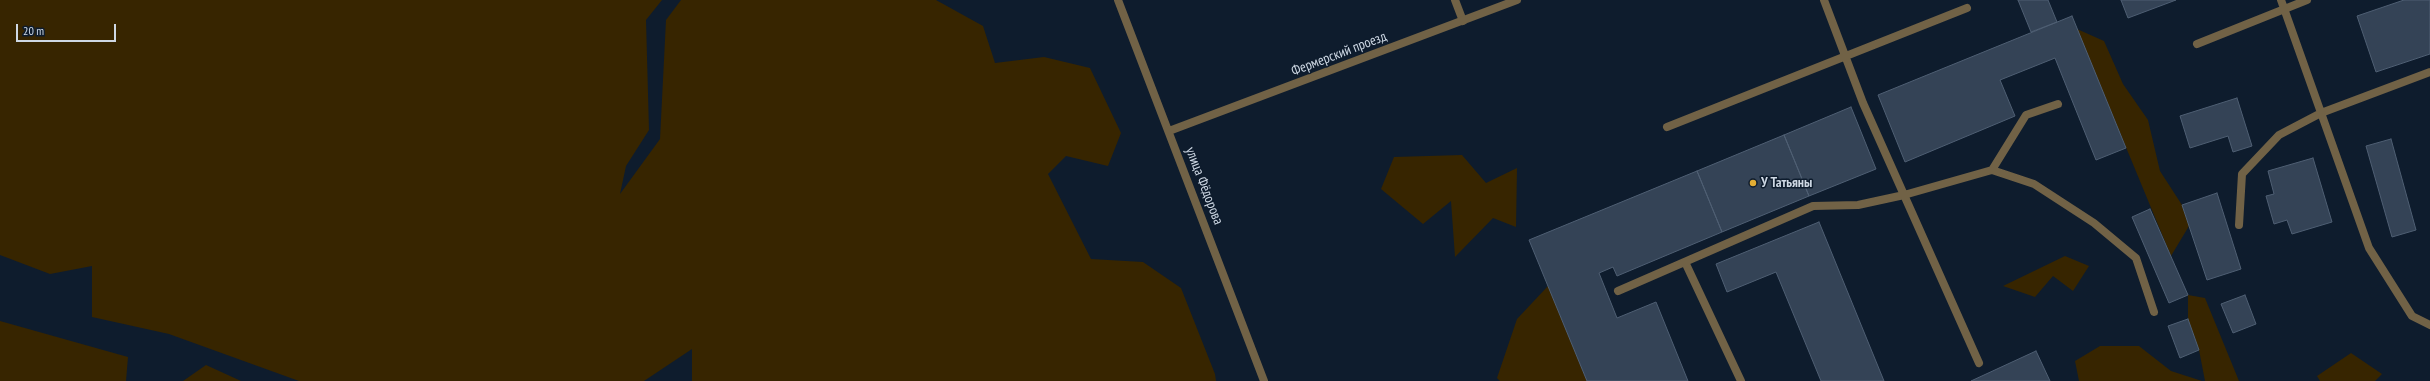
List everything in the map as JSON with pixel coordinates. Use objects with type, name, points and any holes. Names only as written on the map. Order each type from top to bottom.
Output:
[{"type":"street","name":"улица Фёдорова","points":[[1118,0],[1264,381]]},
{"type":"street","points":[[1454,0],[1463,21]]},
{"type":"street","name":"Фермерский проезд","points":[[1169,132],[1517,0]]},
{"type":"street","points":[[1824,0],[1863,103],[1979,364]]},
{"type":"street","points":[[2281,0],[2369,248],[2412,316],[2430,325]]},
{"type":"street","points":[[2197,44],[2307,0]]},
{"type":"street","points":[[1666,127],[1967,8]]},
{"type":"street","points":[[2239,225],[2242,174],[2279,135],[2321,112],[2430,72]]},
{"type":"street","points":[[1992,170],[2026,115],[2058,104]]},
{"type":"street","points":[[1618,291],[1813,206],[1858,205],[1904,195],[1992,170],[2034,184],[2094,223],[2136,258],[2154,312]]},
{"type":"street","points":[[1685,262],[1741,381]]},
{"type":"shaded area","points":[[0,0],[662,0],[646,20],[649,130],[626,166],[620,194],[660,139],[666,20],[681,0],[936,0],[983,26],[995,63],[1044,57],[1090,68],[1121,133],[1108,166],[1066,156],[1048,174],[1091,259],[1143,262],[1181,288],[1215,374],[1216,381],[692,381],[692,349],[644,381],[299,381],[169,334],[92,317],[92,266],[50,274],[0,255]]},
{"type":"shaded area","points":[[2077,29],[2104,41],[2123,84],[2148,120],[2160,171],[2182,205],[2189,226],[2171,256]]},
{"type":"shaded area","points":[[1462,155],[1486,183],[1517,168],[1516,227],[1493,218],[1455,257],[1451,201],[1423,224],[1381,189],[1394,157]]},
{"type":"shaded area","points":[[2065,256],[2089,266],[2073,291],[2053,276],[2035,297],[2003,286]]},
{"type":"shaded area","points":[[1548,286],[1587,381],[1500,381],[1497,378],[1517,319]]},
{"type":"shaded area","points":[[2188,295],[2205,298],[2239,381],[2205,381],[2199,350],[2188,319]]},
{"type":"shaded area","points":[[0,321],[128,357],[126,381],[0,381]]},
{"type":"shaded area","points":[[2100,346],[2139,346],[2171,371],[2202,381],[2079,381],[2075,361]]},
{"type":"shaded area","points":[[2351,353],[2382,374],[2375,381],[2320,381],[2317,376]]},
{"type":"shaded area","points":[[206,365],[241,381],[183,381]]},
{"type":"building","points":[[2018,0],[2048,0],[2057,22],[2031,32]]},
{"type":"building","points":[[2121,0],[2176,0],[2128,18]]},
{"type":"building","points":[[2404,0],[2430,0],[2430,54],[2376,72],[2357,16]]},
{"type":"building","points":[[2072,16],[2126,148],[2096,160],[2055,58],[2000,80],[2015,116],[1905,162],[1878,95]]},
{"type":"building","points":[[2237,98],[2252,146],[2233,152],[2228,136],[2190,148],[2180,116]]},
{"type":"building","points":[[1851,107],[1876,169],[1809,196],[1784,135]]},
{"type":"building","name":"У Татьяны","points":[[1784,135],[1809,196],[1722,232],[1697,171]]},
{"type":"building","points":[[2391,139],[2416,230],[2392,237],[2366,146]]},
{"type":"building","points":[[2313,158],[2332,222],[2292,234],[2287,220],[2274,224],[2266,196],[2274,194],[2268,171]]},
{"type":"building","points":[[1697,171],[1722,232],[1617,276],[1613,267],[1599,273],[1617,318],[1656,302],[1688,381],[1587,381],[1529,240]]},
{"type":"building","points":[[2217,193],[2241,269],[2207,280],[2182,205]]},
{"type":"building","points":[[2150,209],[2188,295],[2169,303],[2132,217]]},
{"type":"building","points":[[1819,222],[1884,381],[1821,381],[1776,272],[1727,292],[1716,264]]},
{"type":"building","points":[[2245,295],[2256,324],[2233,333],[2221,304]]},
{"type":"building","points":[[2188,319],[2199,350],[2180,358],[2168,326]]},
{"type":"building","points":[[2036,351],[2050,381],[1971,381]]},
{"type":"place","name":"У Татьяны","points":[[1753,183]]}]
